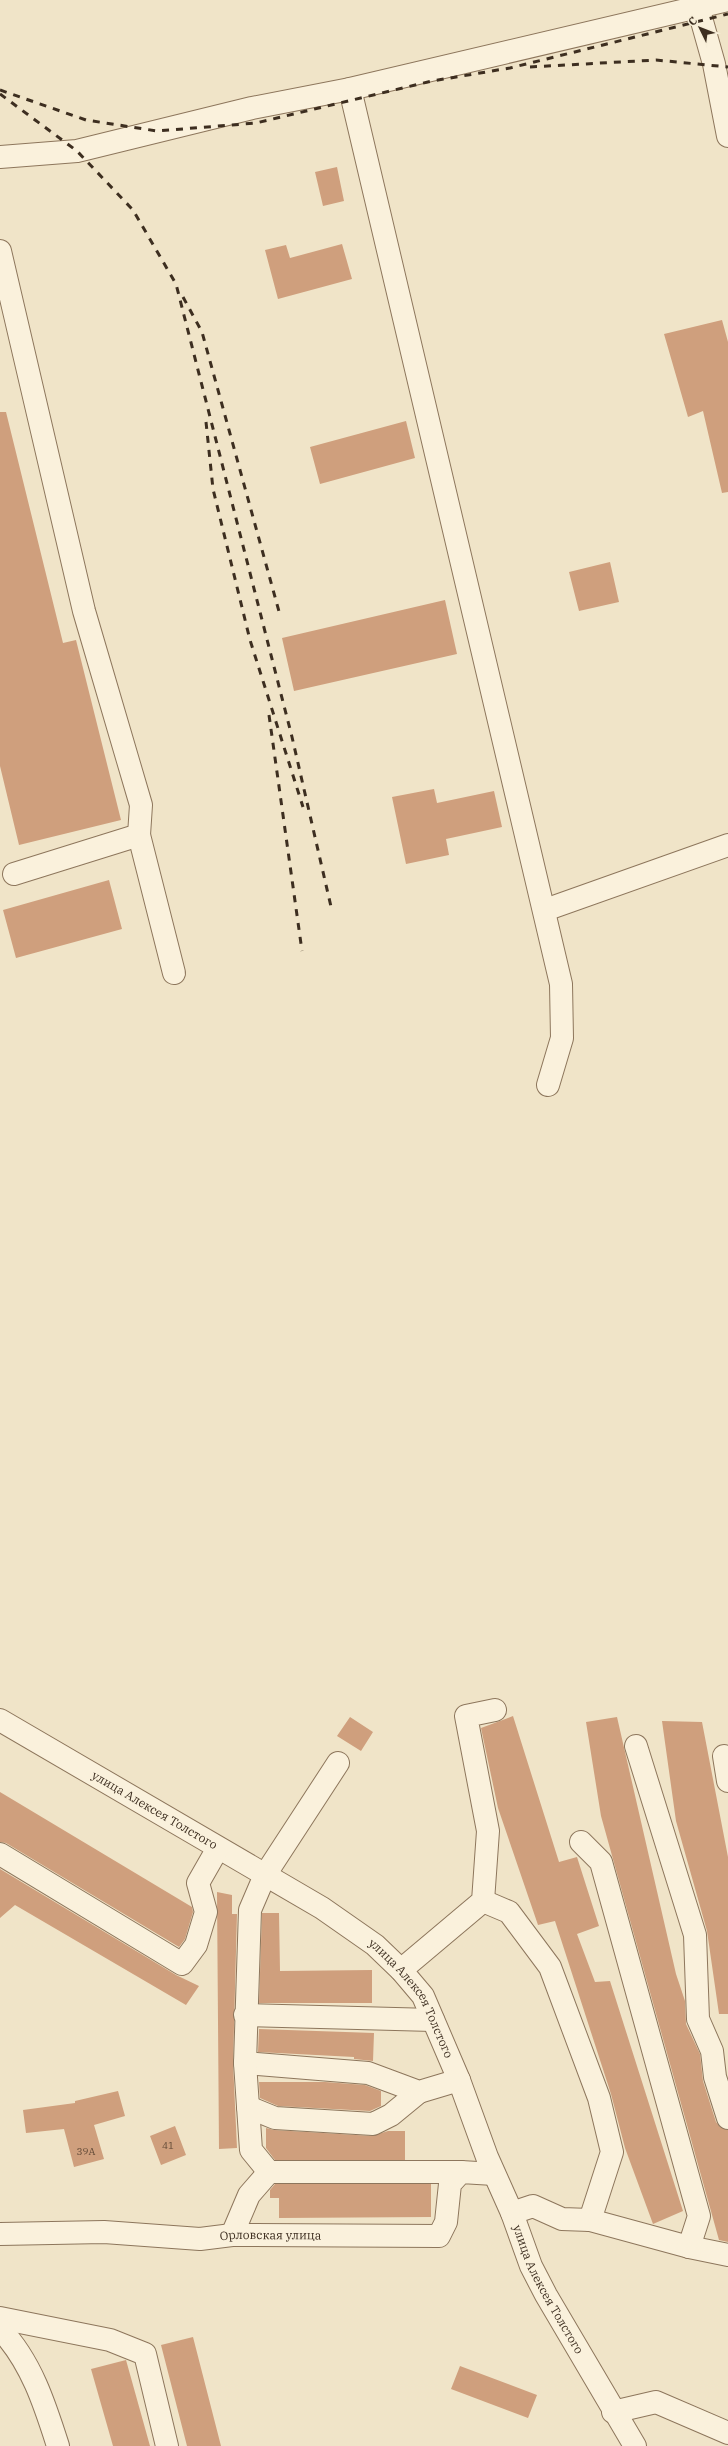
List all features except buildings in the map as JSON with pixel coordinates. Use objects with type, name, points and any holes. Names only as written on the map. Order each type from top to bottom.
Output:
[{"type":"street","points":[[0,157],[76,150],[252,108],[350,89],[697,4],[728,0]]},
{"type":"street","points":[[697,4],[714,64],[728,136]]},
{"type":"street","points":[[350,89],[561,984],[562,1038],[548,1085]]},
{"type":"street","points":[[0,251],[84,611],[141,805],[139,835],[174,973]]},
{"type":"street","points":[[14,874],[139,835]]},
{"type":"street","points":[[544,910],[728,845]]},
{"type":"street","points":[[401,1970],[483,1901],[488,1831],[466,1716],[495,1710]]},
{"type":"street","name":"улица Алексея Толстого","points":[[0,1720],[322,1908],[375,1945],[401,1970],[422,1996],[433,2020],[459,2080],[494,2174],[512,2213],[531,2266],[613,2412],[635,2446]]},
{"type":"street","points":[[636,1746],[696,1935],[698,2019],[720,2050],[715,2077],[728,2118]]},
{"type":"street","points":[[724,1756],[728,1781]]},
{"type":"street","points":[[269,2172],[251,2150],[245,2063],[245,2015],[250,1910],[265,1875],[338,1764]]},
{"type":"street","points":[[581,1842],[600,1862],[699,2216],[689,2247]]},
{"type":"street","points":[[0,1854],[182,1964],[196,1945],[206,1912],[198,1883],[218,1848]]},
{"type":"street","points":[[483,1901],[509,1912],[550,1967],[599,2098],[612,2152],[590,2220]]},
{"type":"street","points":[[245,2015],[433,2020]]},
{"type":"street","points":[[245,2063],[368,2073],[419,2092]]},
{"type":"street","points":[[248,2107],[275,2118],[373,2124],[391,2115],[419,2092],[459,2080]]},
{"type":"street","points":[[232,2235],[249,2195],[269,2172],[461,2172],[494,2174]]},
{"type":"street","name":"Орловская улица","points":[[0,2234],[104,2232],[200,2239],[232,2235],[439,2236],[446,2222],[450,2184],[461,2172]]},
{"type":"street","points":[[512,2213],[533,2206],[562,2219],[590,2220],[689,2247],[728,2255]]},
{"type":"street","points":[[0,2318],[110,2340],[145,2354],[167,2446]]},
{"type":"street","points":[[0,2329],[14,2344],[44,2400],[58,2446]]},
{"type":"street","points":[[613,2412],[656,2402],[728,2433]]},
{"type":"railway","points":[[0,90],[86,120],[157,131],[256,123],[432,81],[510,68],[728,14]]},
{"type":"railway","points":[[530,67],[656,60],[728,67]]},
{"type":"railway","points":[[0,94],[77,151],[133,210],[176,284],[292,737],[332,911]]},
{"type":"railway","points":[[183,297],[202,332],[280,615]]},
{"type":"railway","points":[[206,422],[213,489],[250,640],[303,807]]},
{"type":"railway","points":[[269,715],[302,951]]}]
